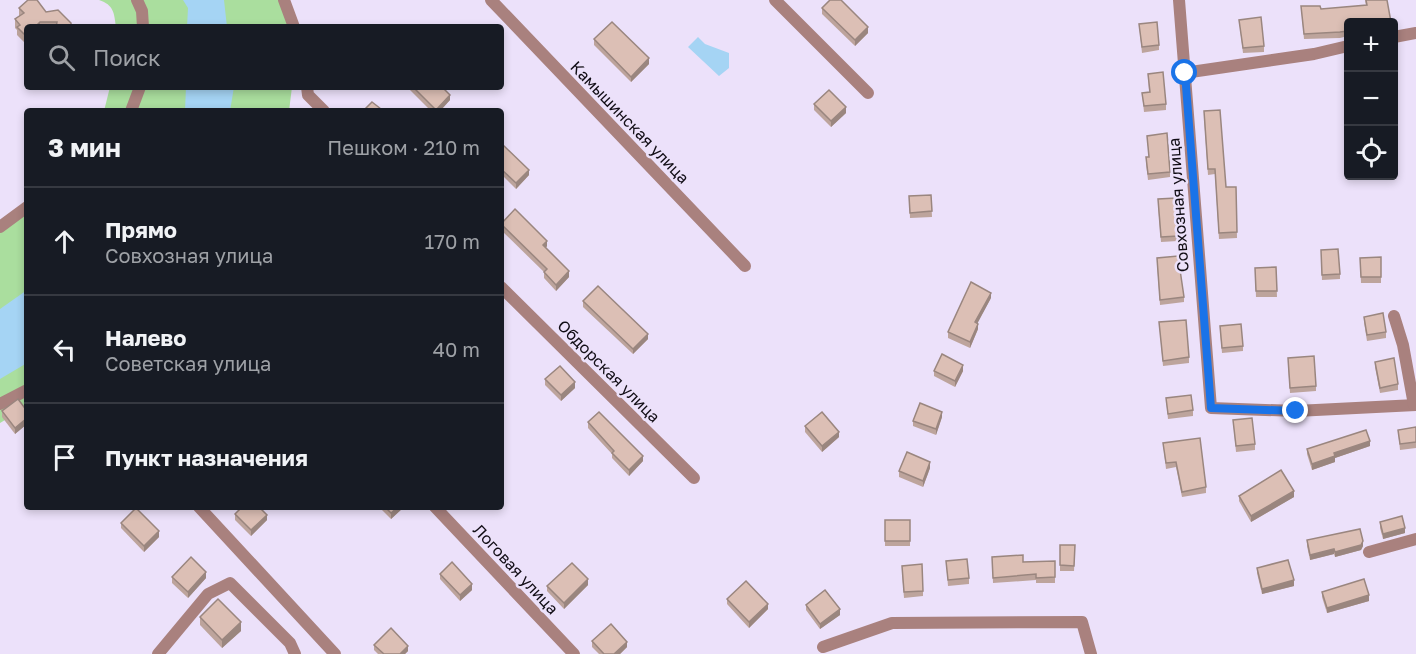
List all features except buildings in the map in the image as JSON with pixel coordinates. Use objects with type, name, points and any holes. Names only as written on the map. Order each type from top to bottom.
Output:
[{"type":"street","points":[[137,0],[142,11],[143,24]]},
{"type":"street","points":[[284,0],[293,24]]},
{"type":"street","name":"Камышинская улица","points":[[491,0],[745,266]]},
{"type":"street","points":[[775,0],[868,93]]},
{"type":"street","name":"Совхозная улица","points":[[1179,0],[1211,408],[1296,411],[1415,405]]},
{"type":"street","points":[[1398,36],[1416,33]]},
{"type":"street","points":[[1185,73],[1314,54],[1344,47]]},
{"type":"street","points":[[132,108],[139,90]]},
{"type":"street","points":[[307,91],[321,108]]},
{"type":"street","points":[[0,227],[24,209]]},
{"type":"street","name":"Обдорская улица","points":[[504,290],[694,478]]},
{"type":"street","points":[[1394,316],[1403,345],[1415,405]]},
{"type":"street","points":[[0,404],[24,392]]},
{"type":"street","points":[[201,510],[335,654]]},
{"type":"street","name":"Логовая улица","points":[[438,510],[574,654]]},
{"type":"street","points":[[1369,552],[1416,539]]},
{"type":"street","points":[[158,654],[208,594],[230,583],[290,644],[296,654]]},
{"type":"street","points":[[823,647],[892,623],[1082,622],[1091,654]]},
{"type":"green space","points":[[99,0],[287,0],[290,24],[116,24],[114,14],[104,2]]},
{"type":"green space","points":[[109,90],[292,90],[289,108],[105,108]]},
{"type":"green space","points":[[24,204],[24,409],[0,423],[0,223]]},
{"type":"water","points":[[183,0],[224,0],[227,24],[187,24],[188,8]]},
{"type":"water","points":[[698,37],[705,44],[729,53],[729,68],[719,76],[688,47]]},
{"type":"water","points":[[186,90],[234,90],[230,108],[185,108]]},
{"type":"water","points":[[24,292],[24,365],[0,379],[0,309]]},
{"type":"route","points":[[1185,73],[1211,408],[1296,411]]}]
